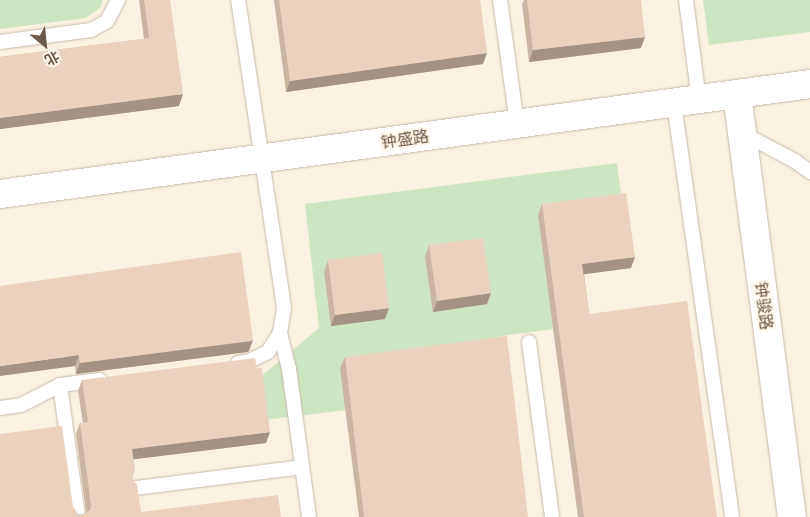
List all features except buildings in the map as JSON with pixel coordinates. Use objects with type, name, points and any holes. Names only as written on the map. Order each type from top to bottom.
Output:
[{"type":"street","name":"钟盛路","points":[[0,194],[810,84]]},
{"type":"street","name":"钟骏路","points":[[737,94],[792,517]]},
{"type":"lane","points":[[0,42],[91,30],[107,21],[118,0]]},
{"type":"lane","points":[[238,0],[284,307],[280,333],[289,369],[309,517]]},
{"type":"lane","points":[[500,0],[517,124]]},
{"type":"lane","points":[[686,0],[687,101],[732,517]]},
{"type":"lane","points":[[742,133],[795,161],[810,172]]},
{"type":"lane","points":[[220,365],[249,362],[268,352],[280,333]]},
{"type":"lane","points":[[529,342],[552,517]]},
{"type":"lane","points":[[0,408],[21,405],[60,385],[116,378]]},
{"type":"lane","points":[[60,385],[78,517]]},
{"type":"lane","points":[[136,488],[302,467]]},
{"type":"green space","points":[[0,0],[103,0],[100,8],[86,18],[0,29]]},
{"type":"green space","points":[[703,0],[810,0],[810,32],[709,45]]},
{"type":"green space","points":[[617,163],[631,268],[578,275],[585,325],[501,336],[502,347],[341,370],[346,410],[263,420],[258,379],[319,328],[305,204]]}]
